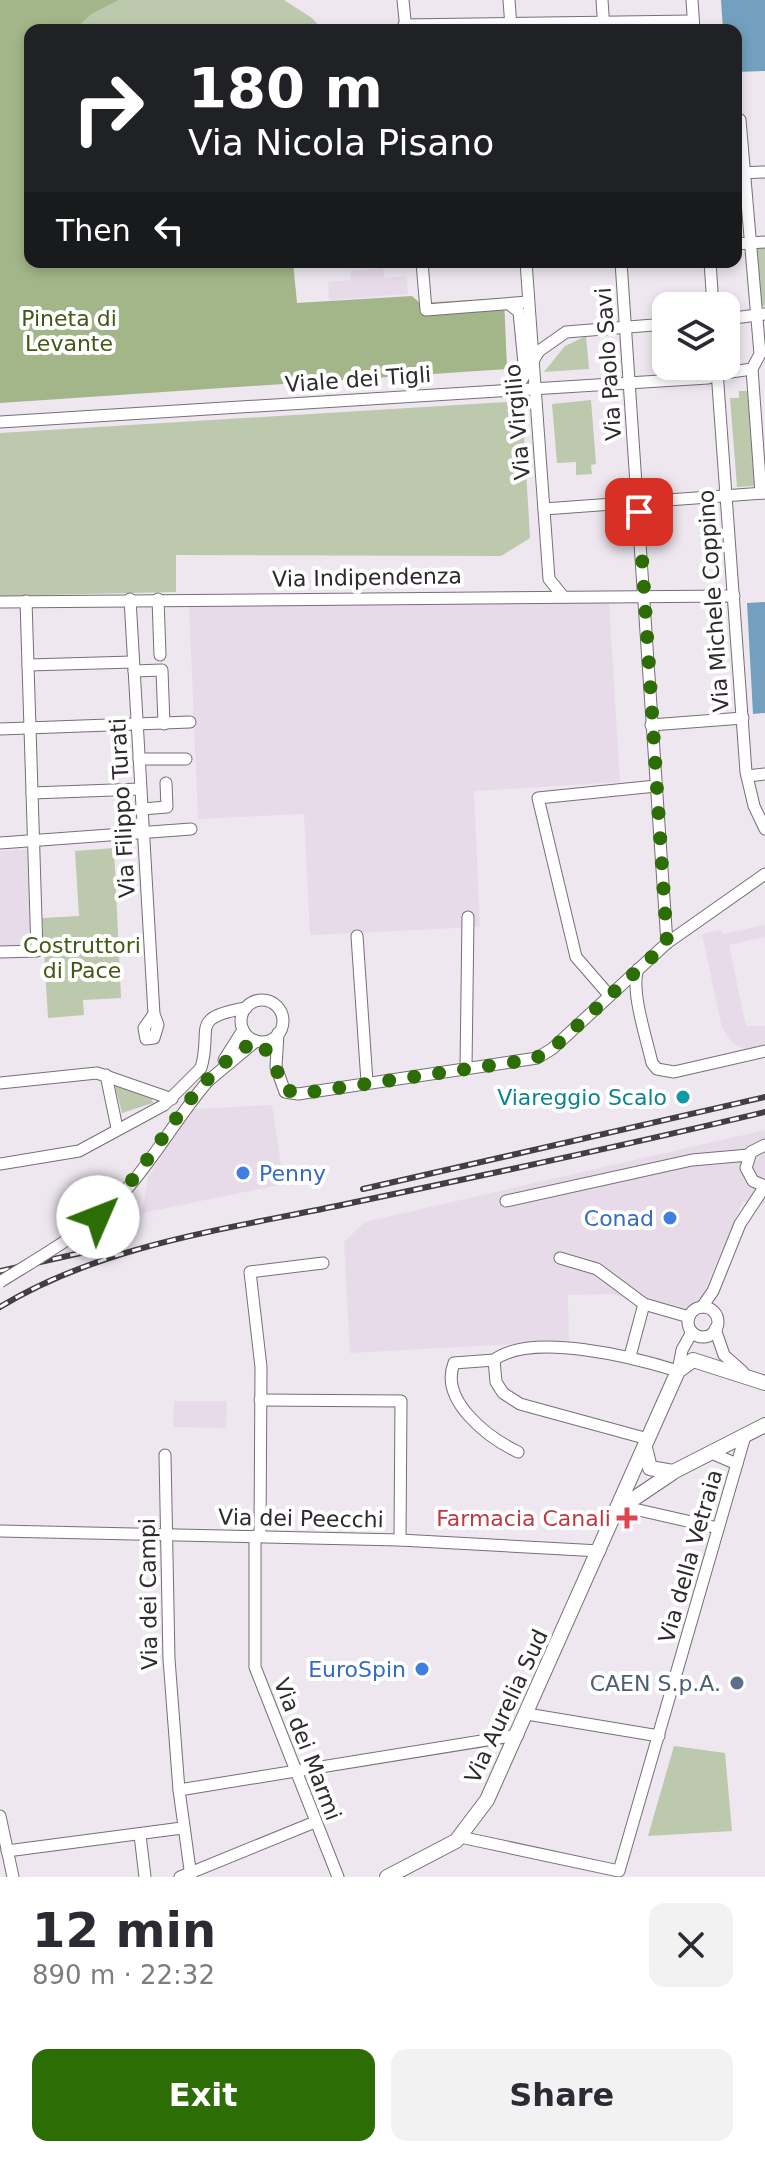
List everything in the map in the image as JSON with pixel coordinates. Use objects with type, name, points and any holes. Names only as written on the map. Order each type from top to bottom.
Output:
[{"type":"main road","points":[[678,1371],[691,1360],[765,1383]]},
{"type":"main road","name":"Via Aurelia Sud","points":[[387,1877],[440,1851],[460,1837],[487,1800],[678,1371]]},
{"type":"main road","points":[[619,1509],[673,1472],[765,1425]]},
{"type":"main road","points":[[647,1441],[650,1468],[673,1472]]},
{"type":"street","points":[[403,0],[405,24]]},
{"type":"street","points":[[509,0],[511,24]]},
{"type":"street","points":[[602,0],[604,24]]},
{"type":"street","points":[[692,0],[694,24]]},
{"type":"street","points":[[742,173],[765,172]]},
{"type":"street","points":[[544,509],[763,493],[752,369],[760,354],[760,315],[742,187]]},
{"type":"street","points":[[742,244],[765,242]]},
{"type":"street","points":[[422,268],[426,310],[528,302]]},
{"type":"street","name":"Via Virgilio","points":[[526,268],[530,369],[536,388],[549,579]]},
{"type":"street","name":"Via Paolo Savi","points":[[621,268],[667,943]]},
{"type":"street","points":[[710,268],[712,292]]},
{"type":"street","points":[[509,304],[519,312],[530,369]]},
{"type":"street","points":[[740,317],[760,315]]},
{"type":"street","points":[[517,388],[541,349],[564,333],[652,325]]},
{"type":"street","name":"Viale dei Tigli","points":[[740,369],[752,369]]},
{"type":"street","name":"Viale dei Tigli","points":[[0,422],[668,380]]},
{"type":"street","name":"Via Michele Coppino","points":[[718,380],[747,776],[754,806],[765,829]]},
{"type":"street","points":[[539,596],[549,579],[562,595]]},
{"type":"street","name":"Via Indipendenza","points":[[0,602],[562,595],[734,596]]},
{"type":"street","name":"Via Filippo Turati","points":[[130,599],[154,1014]]},
{"type":"street","points":[[158,599],[160,655]]},
{"type":"street","points":[[0,952],[37,951],[26,601]]},
{"type":"street","points":[[28,665],[133,666],[162,670],[164,724]]},
{"type":"street","points":[[651,725],[743,718]]},
{"type":"street","points":[[0,729],[190,722]]},
{"type":"street","points":[[139,759],[186,759]]},
{"type":"street","points":[[747,776],[765,774]]},
{"type":"street","points":[[142,809],[167,807],[166,783]]},
{"type":"street","points":[[638,1000],[626,992],[611,993],[576,957],[538,798],[656,786]]},
{"type":"street","points":[[32,793],[140,789]]},
{"type":"street","points":[[0,843],[191,829]]},
{"type":"street","points":[[0,1164],[70,1154],[172,1099],[201,1068],[203,1031],[215,1016],[246,1008],[256,1001],[273,1004],[282,1018],[276,1067],[280,1086],[289,1093],[542,1056],[640,965],[765,874]]},
{"type":"street","points":[[746,890],[765,883]]},
{"type":"street","points":[[466,1068],[468,917]]},
{"type":"street","points":[[357,936],[367,1082]]},
{"type":"street","points":[[640,965],[635,980],[638,1000],[652,1063],[661,1071],[674,1072],[765,1051]]},
{"type":"street","points":[[0,1282],[60,1244],[109,1207],[138,1175],[211,1077],[242,1028],[246,1008]]},
{"type":"street","points":[[215,1016],[242,1028],[258,1042],[276,1067]]},
{"type":"street","points":[[211,1077],[258,1042],[278,1033]]},
{"type":"street","points":[[0,1083],[91,1073],[106,1075],[172,1099]]},
{"type":"street","points":[[106,1075],[117,1128]]},
{"type":"street","points":[[506,1201],[692,1160],[721,1160],[749,1155],[765,1145]]},
{"type":"street","points":[[749,1155],[757,1181],[708,1309],[724,1355],[750,1377]]},
{"type":"street","points":[[721,1160],[757,1181]]},
{"type":"street","points":[[560,1258],[601,1271],[644,1304],[689,1317],[708,1309]]},
{"type":"street","name":"Via dei Marmi","points":[[323,1263],[250,1272],[261,1367],[255,1667],[338,1877]]},
{"type":"street","points":[[630,1356],[644,1304]]},
{"type":"street","points":[[689,1317],[692,1332],[705,1336],[715,1329]]},
{"type":"street","name":"Via Aurelia Sud","points":[[678,1371],[682,1350],[692,1332]]},
{"type":"street","points":[[518,1452],[477,1426],[466,1415],[456,1392],[451,1370],[454,1363],[494,1360],[508,1352],[536,1349],[630,1356],[678,1371]]},
{"type":"street","points":[[494,1360],[499,1388],[515,1401],[647,1441]]},
{"type":"street","points":[[260,1400],[401,1401],[400,1540]]},
{"type":"street","points":[[737,1464],[745,1436]]},
{"type":"street","name":"Via della Vetraia","points":[[460,1837],[619,1871],[737,1464],[711,1453]]},
{"type":"street","name":"Via dei Campi","points":[[165,1455],[169,1659],[187,1876]]},
{"type":"street","points":[[619,1509],[718,1528]]},
{"type":"street","name":"Via dei Peecchi","points":[[0,1531],[400,1540],[600,1551]]},
{"type":"street","points":[[527,1714],[659,1736]]},
{"type":"street","points":[[179,1790],[518,1735]]},
{"type":"street","points":[[0,1816],[13,1877]]},
{"type":"street","points":[[187,1876],[315,1822]]},
{"type":"street","points":[[7,1851],[182,1828]]},
{"type":"street","points":[[140,1835],[145,1877]]},
{"type":"shaded area","points":[[383,268],[384,278],[407,276],[408,294],[329,300],[328,282],[351,280],[350,271]]},
{"type":"shaded area","points":[[609,602],[620,782],[474,791],[480,927],[310,935],[304,814],[198,819],[189,604]]},
{"type":"shaded area","points":[[30,849],[32,946],[0,947],[0,851]]},
{"type":"shaded area","points":[[765,925],[765,937],[729,945],[746,1026],[765,1026],[765,1047],[747,1050],[732,1043],[722,1028],[702,934],[721,930],[722,934]]},
{"type":"shaded area","points":[[272,1105],[284,1184],[142,1213],[148,1177],[193,1109]]},
{"type":"shaded area","points":[[765,1130],[765,1204],[743,1201],[699,1303],[678,1312],[611,1294],[568,1295],[569,1341],[350,1353],[344,1242],[365,1222]]},
{"type":"shaded area","points":[[174,1401],[227,1401],[226,1428],[173,1427]]},
{"type":"green space","name":"Pineta di Levante","points":[[0,0],[119,0],[92,14],[81,24],[24,24],[24,268],[294,268],[297,303],[412,296],[420,303],[504,298],[507,369],[0,403]]},
{"type":"green space","points":[[119,0],[284,0],[318,24],[81,24],[92,14]]},
{"type":"green space","points":[[757,248],[765,248],[765,306],[761,306]]},
{"type":"green space","points":[[586,336],[589,369],[544,372],[565,346]]},
{"type":"green space","points":[[739,391],[749,391],[756,486],[737,487],[730,398],[739,398]]},
{"type":"green space","points":[[591,400],[596,464],[591,465],[592,474],[576,475],[576,462],[557,463],[552,404]]},
{"type":"green space","points":[[522,401],[530,538],[501,556],[176,555],[176,592],[0,596],[0,433]]},
{"type":"green space","name":"Costruttori di Pace","points":[[114,848],[121,998],[83,1000],[84,1015],[48,1018],[42,918],[79,916],[75,851]]},
{"type":"green space","points":[[115,1086],[152,1099],[153,1103],[122,1113]]},
{"type":"green space","points":[[674,1746],[725,1753],[732,1831],[648,1836]]},
{"type":"water","points":[[721,0],[765,0],[765,71],[742,72],[742,24],[723,24]]},
{"type":"water","points":[[765,602],[765,713],[753,714],[747,603]]},
{"type":"railway","points":[[363,1189],[765,1097]]},
{"type":"railway","points":[[0,1307],[81,1268],[168,1241],[765,1112]]},
{"type":"railway","points":[[0,1271],[121,1244]]},
{"type":"place","name":"Viareggio Scalo","points":[[683,1097]]},
{"type":"place","name":"Penny","points":[[243,1173]]},
{"type":"place","name":"Conad","points":[[670,1218]]},
{"type":"place","name":"Farmacia Canali","points":[[627,1518]]},
{"type":"place","name":"EuroSpin","points":[[422,1669]]},
{"type":"place","name":"CAEN S.p.A.","points":[[737,1683]]},
{"type":"route","points":[[98,1217],[134,1180],[183,1110],[215,1073],[256,1041],[267,1050],[282,1088],[287,1093],[298,1094],[414,1074],[534,1059],[552,1049],[667,943],[639,512]]}]
